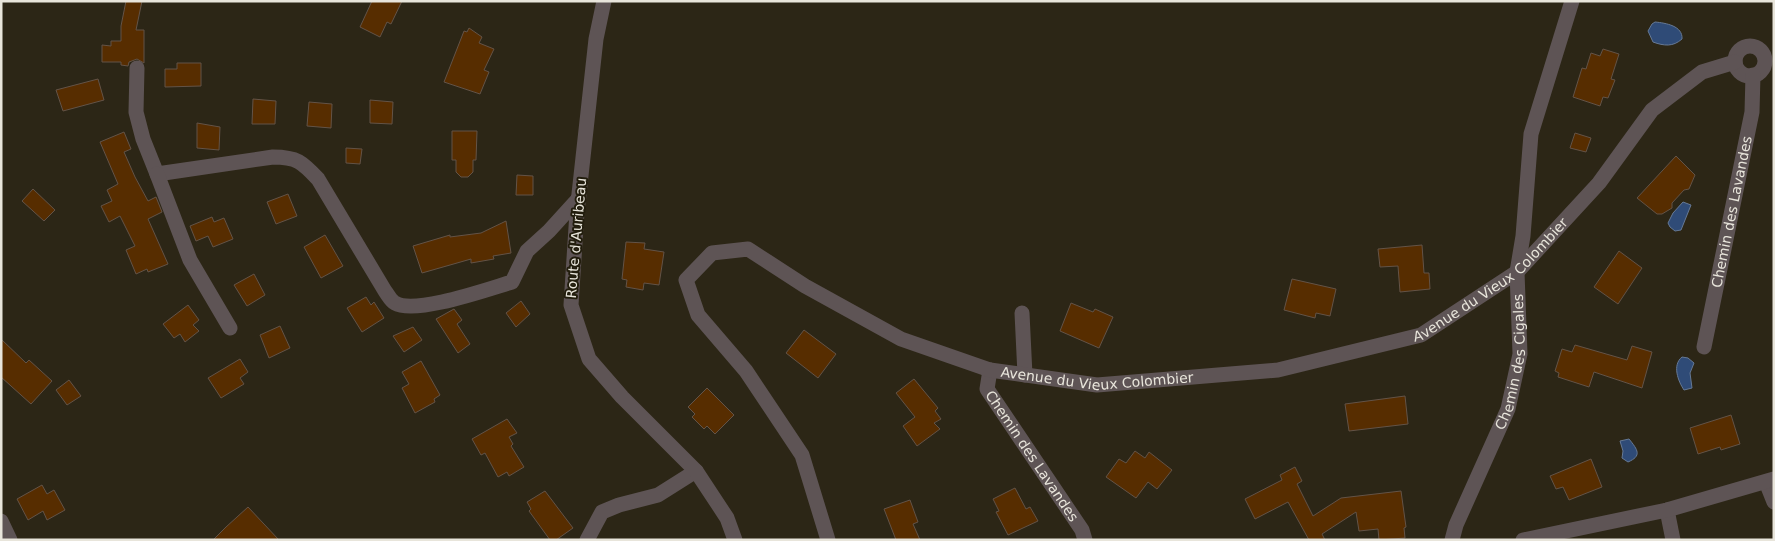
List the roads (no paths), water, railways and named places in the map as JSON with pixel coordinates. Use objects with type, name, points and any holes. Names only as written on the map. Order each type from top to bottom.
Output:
[{"type":"street","name":"Route d'Auribeau","points":[[604,1],[596,38],[579,198],[571,305],[589,359],[622,397],[696,471],[727,518],[735,540]]},
{"type":"street","name":"Chemin des Cigales","points":[[1452,540],[1456,525],[1508,409],[1520,354],[1517,272],[1523,236],[1531,134],[1572,1]]},
{"type":"street","name":"Avenue du Vieux Colombier","points":[[828,540],[802,455],[746,371],[698,315],[686,280],[712,253],[748,249],[805,286],[901,339],[990,370],[1097,385],[1278,370],[1421,335],[1517,272],[1599,183],[1652,110],[1702,72],[1735,62],[1738,51],[1747,46],[1756,47],[1769,58],[1760,72],[1753,75]]},
{"type":"street","points":[[1735,62],[1740,72],[1753,75]]},
{"type":"street","points":[[137,68],[136,112],[143,139],[190,260],[230,328]]},
{"type":"street","name":"Chemin des Lavandes","points":[[1704,347],[1752,112],[1753,75]]},
{"type":"street","points":[[157,174],[273,157],[290,157],[307,167],[318,180],[394,303],[408,307],[434,304],[512,282],[527,251],[549,231],[579,198]]},
{"type":"street","points":[[1022,313],[1025,375]]},
{"type":"street","name":"Chemin des Lavandes","points":[[990,370],[987,389],[1082,530],[1085,540]]},
{"type":"street","points":[[587,540],[602,512],[619,505],[658,495],[696,471]]},
{"type":"street","points":[[1523,540],[1667,510],[1770,480],[1774,502]]},
{"type":"street","points":[[1667,510],[1673,540]]},
{"type":"street","points":[[1,521],[10,540]]},
{"type":"water","points":[[1655,22],[1669,24],[1677,28],[1682,35],[1682,39],[1668,45],[1653,42],[1648,31]]},
{"type":"water","points":[[1683,202],[1691,205],[1681,230],[1675,231],[1668,223],[1673,213]]},
{"type":"water","points":[[1682,357],[1688,358],[1694,363],[1690,373],[1692,388],[1684,390],[1678,378],[1677,369],[1677,364]]},
{"type":"water","points":[[1629,439],[1635,446],[1637,455],[1628,462],[1622,458],[1623,451],[1620,441]]}]
